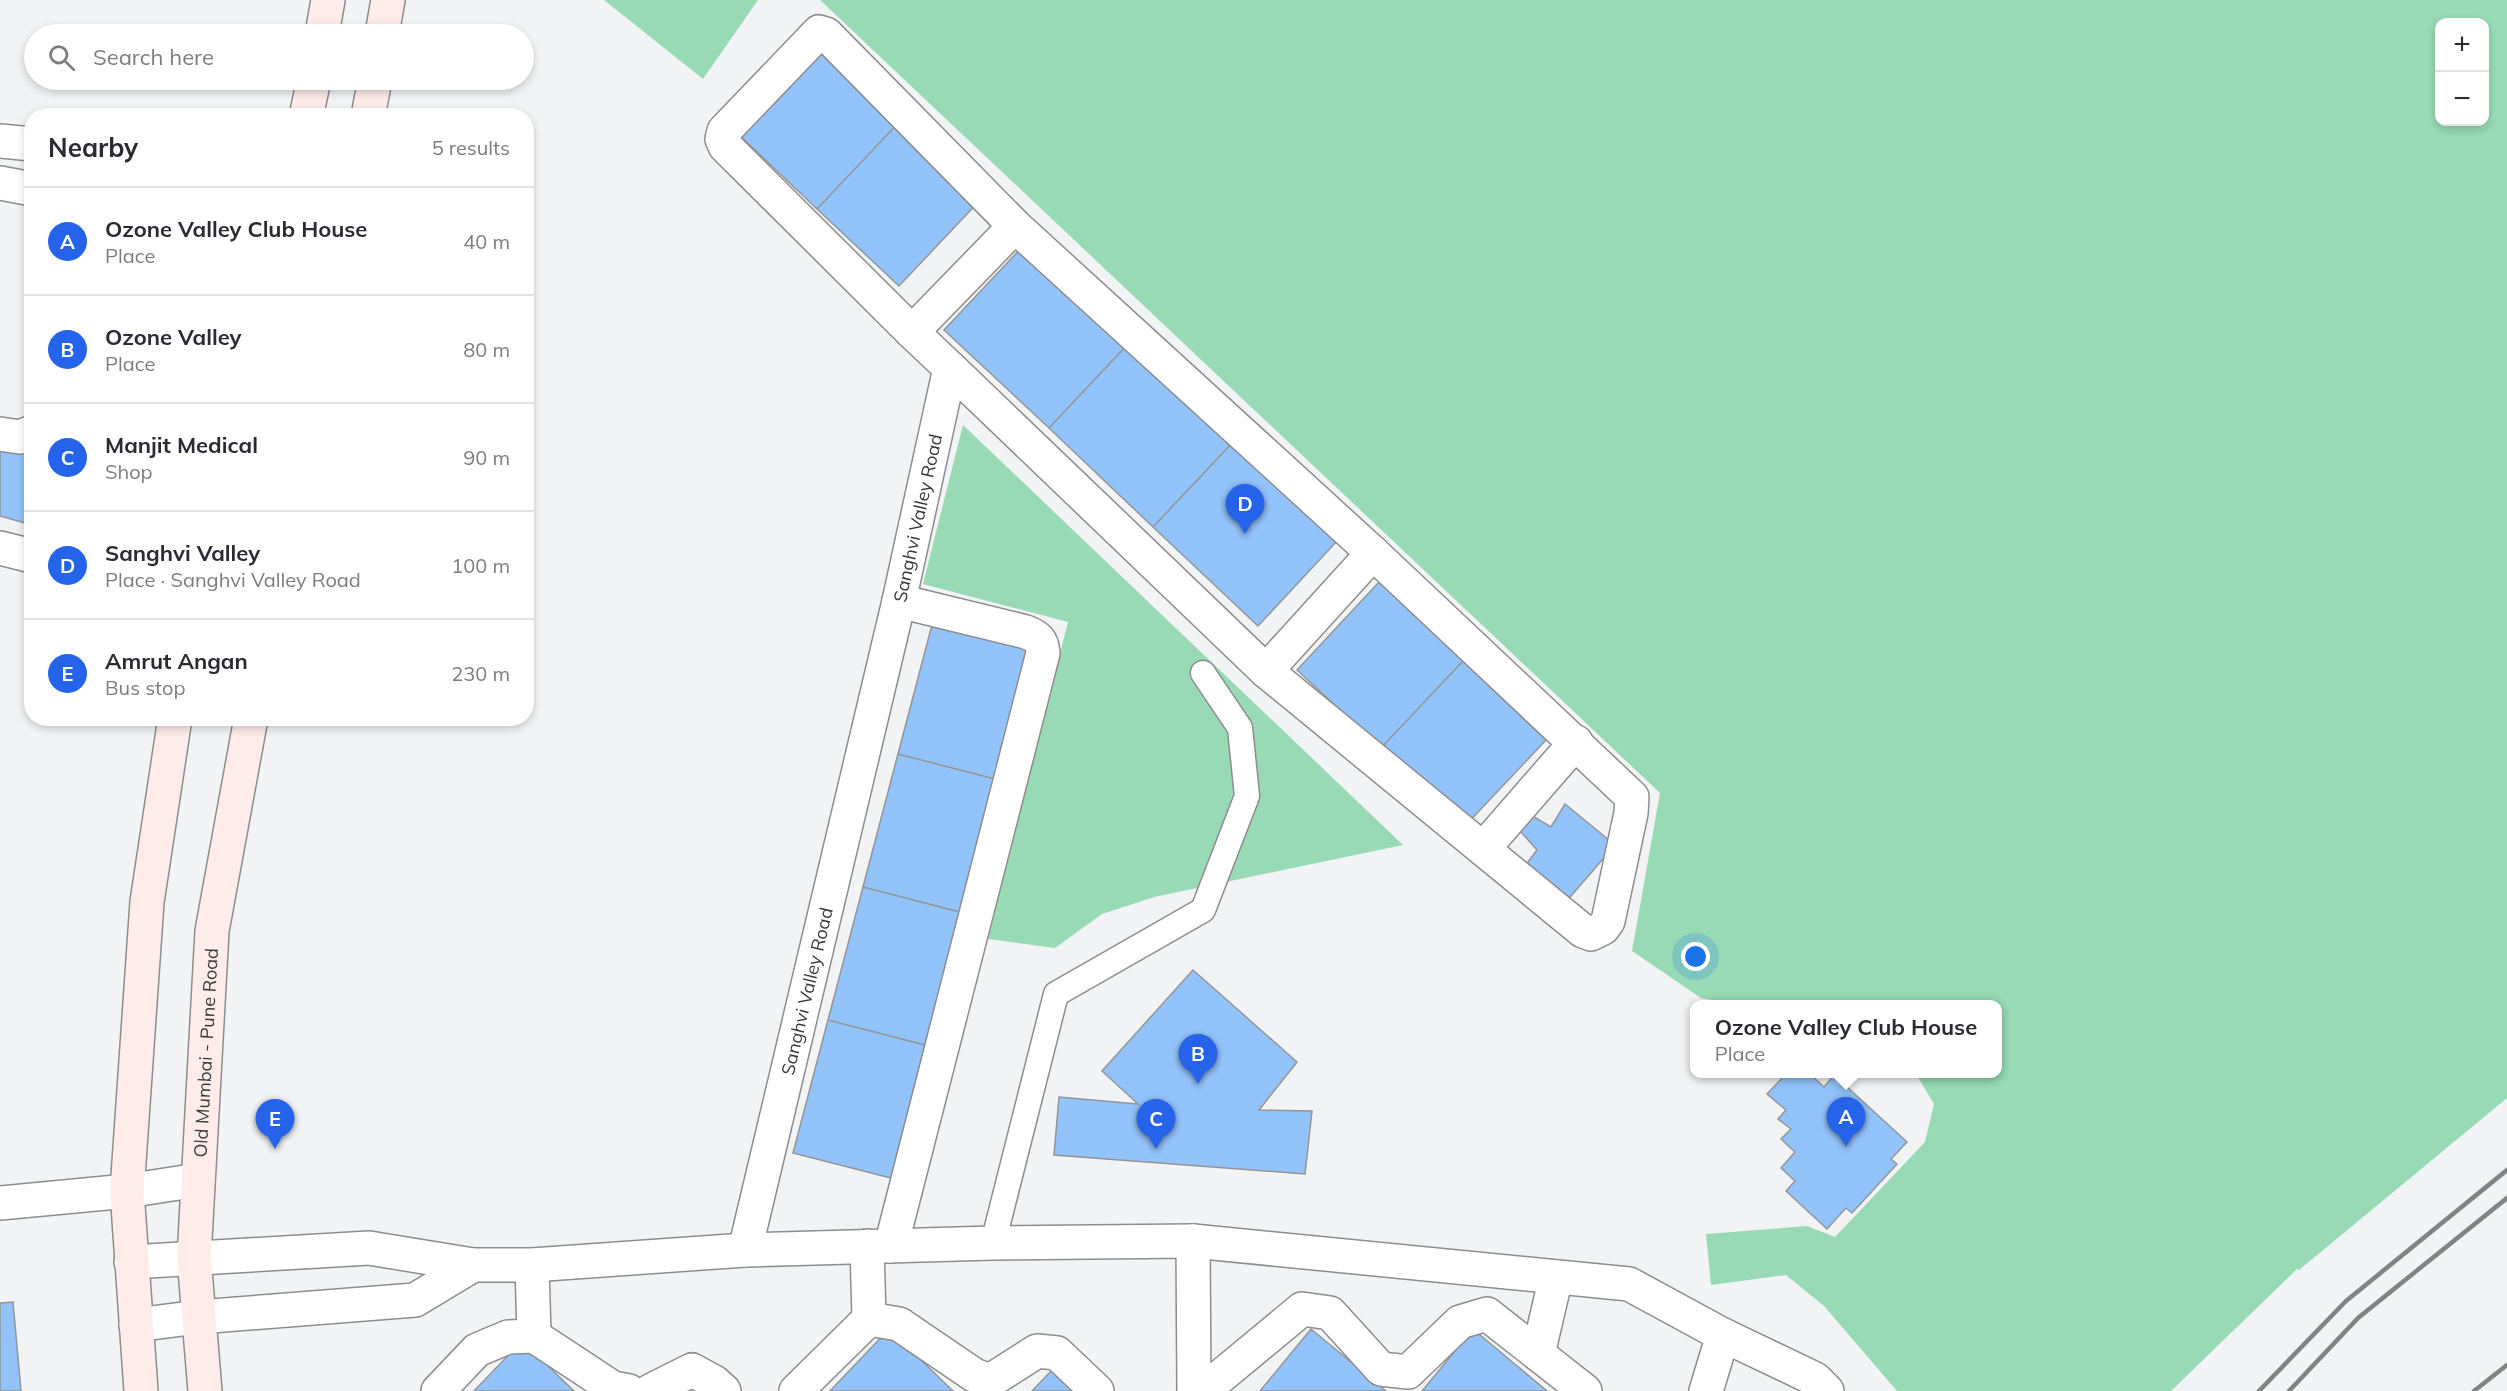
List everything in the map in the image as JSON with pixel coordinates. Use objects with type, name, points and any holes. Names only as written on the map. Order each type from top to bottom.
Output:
[{"type":"main road","points":[[324,24],[328,0]]},
{"type":"main road","points":[[384,24],[388,0]]},
{"type":"main road","points":[[308,108],[312,90]]},
{"type":"main road","points":[[370,108],[373,90]]},
{"type":"main road","points":[[141,1391],[127,1191],[147,902],[174,726]]},
{"type":"main road","name":"Old Mumbai - Pune Road","points":[[205,1391],[194,1258],[212,931],[250,726]]},
{"type":"street","points":[[819,32],[826,34],[1015,226],[1373,553],[1632,797],[1631,813],[1611,910],[1603,928],[1591,934],[1583,931],[1266,671],[912,332],[734,154],[722,139],[724,131],[819,32]]},
{"type":"street","points":[[0,141],[24,143]]},
{"type":"street","points":[[0,183],[24,188]]},
{"type":"street","points":[[912,332],[1015,226]]},
{"type":"street","name":"Sanghvi Valley Road","points":[[745,1250],[899,602],[950,368]]},
{"type":"street","points":[[0,434],[20,437],[24,435]]},
{"type":"street","points":[[0,548],[24,554]]},
{"type":"street","points":[[1266,671],[1373,553]]},
{"type":"street","points":[[796,1391],[869,1319],[879,1246],[1043,653],[1043,644],[1037,637],[1026,632],[899,602]]},
{"type":"street","points":[[1483,849],[1576,742]]},
{"type":"street","points":[[0,1203],[127,1191],[198,1180]]},
{"type":"street","points":[[1193,1241],[1194,1391]]},
{"type":"street","points":[[131,1262],[369,1248],[473,1265],[532,1264],[745,1250],[993,1243],[1193,1241],[1629,1284],[1723,1335],[1815,1379],[1827,1391]]},
{"type":"street","points":[[532,1264],[534,1336]]},
{"type":"street","points":[[136,1324],[415,1300],[473,1265]]},
{"type":"street","points":[[1538,1354],[1556,1277]]},
{"type":"street","points":[[1203,1391],[1302,1309],[1330,1313],[1381,1369],[1408,1372],[1460,1322],[1487,1314],[1585,1391]]},
{"type":"street","points":[[869,1319],[899,1324],[974,1375],[990,1381],[1037,1351],[1057,1353],[1097,1391]]},
{"type":"street","points":[[1706,1391],[1723,1335]]},
{"type":"street","points":[[438,1391],[477,1350],[508,1337],[534,1336],[613,1388],[629,1391]]},
{"type":"street","points":[[650,1391],[692,1370],[714,1382],[724,1391]]},
{"type":"lane","points":[[993,1243],[1056,994],[1203,909],[1246,796],[1240,728],[1203,673]]},
{"type":"green space","points":[[604,0],[758,0],[703,79]]},
{"type":"green space","points":[[820,0],[2507,0],[2507,1098],[2299,1270],[2297,1269],[2171,1391],[1897,1391],[1824,1306],[1786,1275],[1711,1285],[1706,1234],[1807,1226],[1835,1237],[1925,1142],[1934,1104],[1918,1078],[2002,1078],[2002,1000],[1713,1000],[1701,998],[1632,951],[1660,793]]},
{"type":"green space","points":[[963,425],[1403,845],[1154,897],[1102,914],[1055,948],[988,939],[1068,622],[923,584]]},
{"type":"building","points":[[821,42],[902,119],[817,209],[736,132]]},
{"type":"building","points":[[902,119],[984,196],[899,286],[817,209]]},
{"type":"building","points":[[1024,245],[1128,344],[1049,428],[944,330]]},
{"type":"building","points":[[1128,344],[1233,442],[1153,527],[1049,428]]},
{"type":"building","points":[[1233,442],[1337,541],[1258,626],[1153,527]]},
{"type":"building","points":[[0,444],[24,452],[24,523],[0,516]]},
{"type":"building","points":[[1379,582],[1463,661],[1381,748],[1297,670]]},
{"type":"building","points":[[933,621],[1030,645],[995,779],[898,754]]},
{"type":"building","points":[[1463,661],[1546,740],[1464,827],[1381,748]]},
{"type":"building","points":[[898,754],[995,779],[960,912],[863,887]]},
{"type":"building","points":[[1565,804],[1615,845],[1565,903],[1524,867],[1537,850],[1520,831],[1531,815],[1551,827]]},
{"type":"building","points":[[863,887],[960,912],[925,1045],[828,1020]]},
{"type":"building","points":[[1193,970],[1297,1062],[1259,1110],[1312,1111],[1305,1174],[1054,1155],[1059,1097],[1138,1104],[1102,1071]]},
{"type":"building","points":[[828,1020],[925,1045],[891,1178],[793,1153]]},
{"type":"building","points":[[1782,1078],[1814,1078],[1824,1087],[1832,1078],[1837,1078],[1907,1142],[1891,1159],[1897,1164],[1852,1213],[1846,1208],[1827,1229],[1786,1191],[1795,1181],[1781,1168],[1795,1152],[1781,1139],[1791,1129],[1778,1119],[1786,1110],[1767,1094]]},
{"type":"building","points":[[13,1302],[21,1391],[0,1391],[0,1303]]},
{"type":"building","points":[[889,1329],[953,1391],[830,1391]]},
{"type":"building","points":[[1311,1329],[1386,1391],[1260,1391]]},
{"type":"building","points":[[1473,1329],[1547,1391],[1422,1391]]},
{"type":"building","points":[[522,1341],[574,1391],[474,1391]]},
{"type":"building","points":[[1052,1370],[1075,1391],[1032,1391]]},
{"type":"railway","points":[[2259,1391],[2346,1301],[2507,1170]]},
{"type":"railway","points":[[2289,1391],[2358,1318],[2507,1198]]},
{"type":"railway","points":[[2474,1391],[2507,1365]]},
{"type":"place","name":"Sanghvi Valley","points":[[1245,534]]},
{"type":"place","name":"Ozone Valley","points":[[1198,1084]]},
{"type":"place","name":"Ozone Valley Club House","points":[[1846,1147]]},
{"type":"place","name":"Amrut Angan","points":[[275,1149]]},
{"type":"place","name":"Manjit Medical","points":[[1156,1149]]}]
